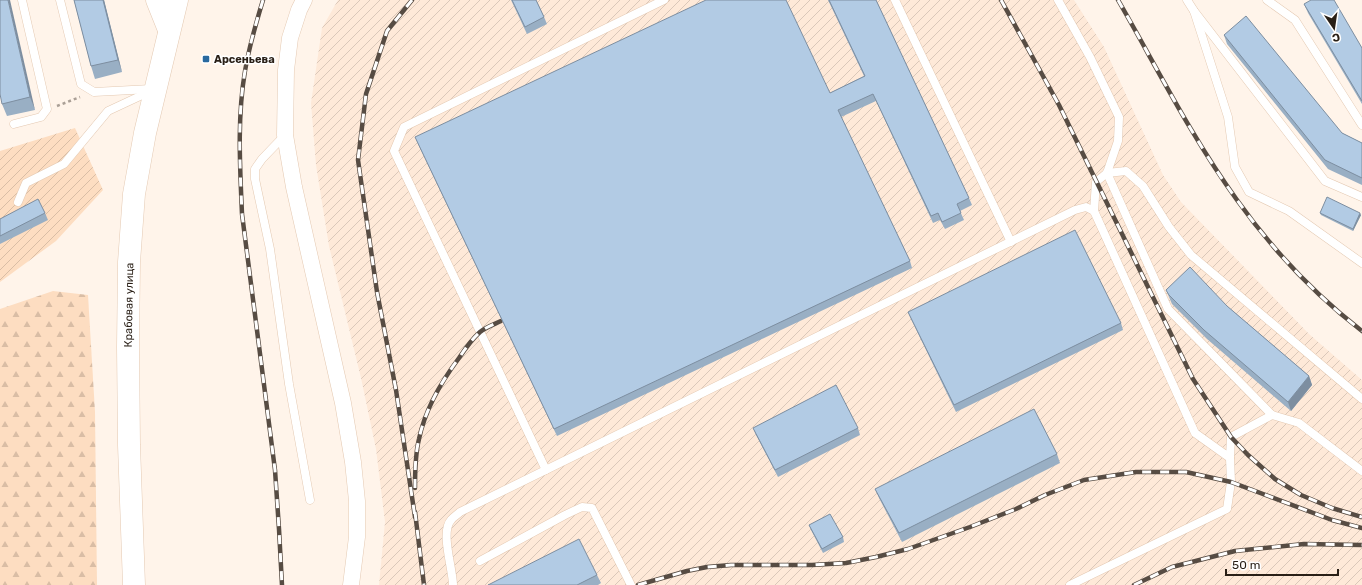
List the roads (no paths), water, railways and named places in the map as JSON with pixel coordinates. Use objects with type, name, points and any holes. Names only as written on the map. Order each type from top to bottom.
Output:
[{"type":"main road","points":[[157,0],[169,30]]},
{"type":"main road","name":"Крабовая улица","points":[[134,585],[128,445],[129,262],[134,194],[145,133],[177,0]]},
{"type":"street","points":[[304,0],[299,10],[290,38],[286,70],[285,135],[294,187],[343,403],[353,462],[357,501],[357,530],[351,585]]},
{"type":"lane","points":[[14,124],[41,117],[47,109],[22,0]]},
{"type":"lane","points":[[60,0],[81,84],[94,92],[155,88]]},
{"type":"lane","points":[[546,470],[394,151],[404,127],[664,0]]},
{"type":"lane","points":[[895,0],[1011,242]]},
{"type":"lane","points":[[1058,0],[1090,57],[1119,117],[1118,141],[1107,173],[1096,182],[1094,211],[1195,433],[1230,458]]},
{"type":"lane","points":[[1188,0],[1194,11],[1325,181],[1362,197]]},
{"type":"lane","points":[[1267,0],[1295,20],[1362,126]]},
{"type":"lane","points":[[1194,11],[1228,117],[1235,167],[1249,192],[1289,211],[1362,263]]},
{"type":"lane","points":[[18,202],[26,183],[64,164],[108,111],[155,88]]},
{"type":"lane","points":[[285,135],[262,159],[255,169],[255,179],[270,250],[289,384],[310,500]]},
{"type":"lane","points":[[1107,173],[1126,171],[1143,186],[1169,227],[1191,255],[1362,400]]},
{"type":"lane","points":[[1107,173],[1168,309],[1272,415],[1299,423],[1362,471]]},
{"type":"lane","points":[[453,585],[447,544],[447,530],[450,521],[460,512],[1075,210],[1086,206],[1094,211]]},
{"type":"lane","points":[[1070,585],[1227,509],[1231,482],[1230,458],[1232,436],[1272,415]]},
{"type":"lane","points":[[480,561],[582,507],[592,508],[631,585]]},
{"type":"railway","points":[[263,0],[255,26],[242,89],[240,178],[242,214],[275,470],[282,585]]},
{"type":"railway","points":[[412,0],[387,31],[366,94],[358,160],[377,292],[396,390],[415,517]]},
{"type":"railway","points":[[1001,0],[1059,105],[1193,379],[1231,437],[1248,455],[1275,479],[1301,495],[1332,508],[1362,517]]},
{"type":"railway","points":[[1118,0],[1205,152],[1250,218],[1295,270],[1327,302],[1362,331]]},
{"type":"railway","points":[[415,488],[418,445],[425,417],[434,397],[452,367],[474,338],[480,332],[501,321]]},
{"type":"railway","points":[[638,585],[707,567],[731,565],[812,565],[846,563],[876,557],[908,549],[970,527],[1084,480],[1136,472],[1186,472],[1231,482],[1332,520],[1362,528]]},
{"type":"railway","points":[[415,512],[424,585]]},
{"type":"railway","points":[[1134,585],[1172,567],[1235,551],[1304,544],[1362,545]]},
{"type":"place","name":"Арсеньева","points":[[206,59]]}]
